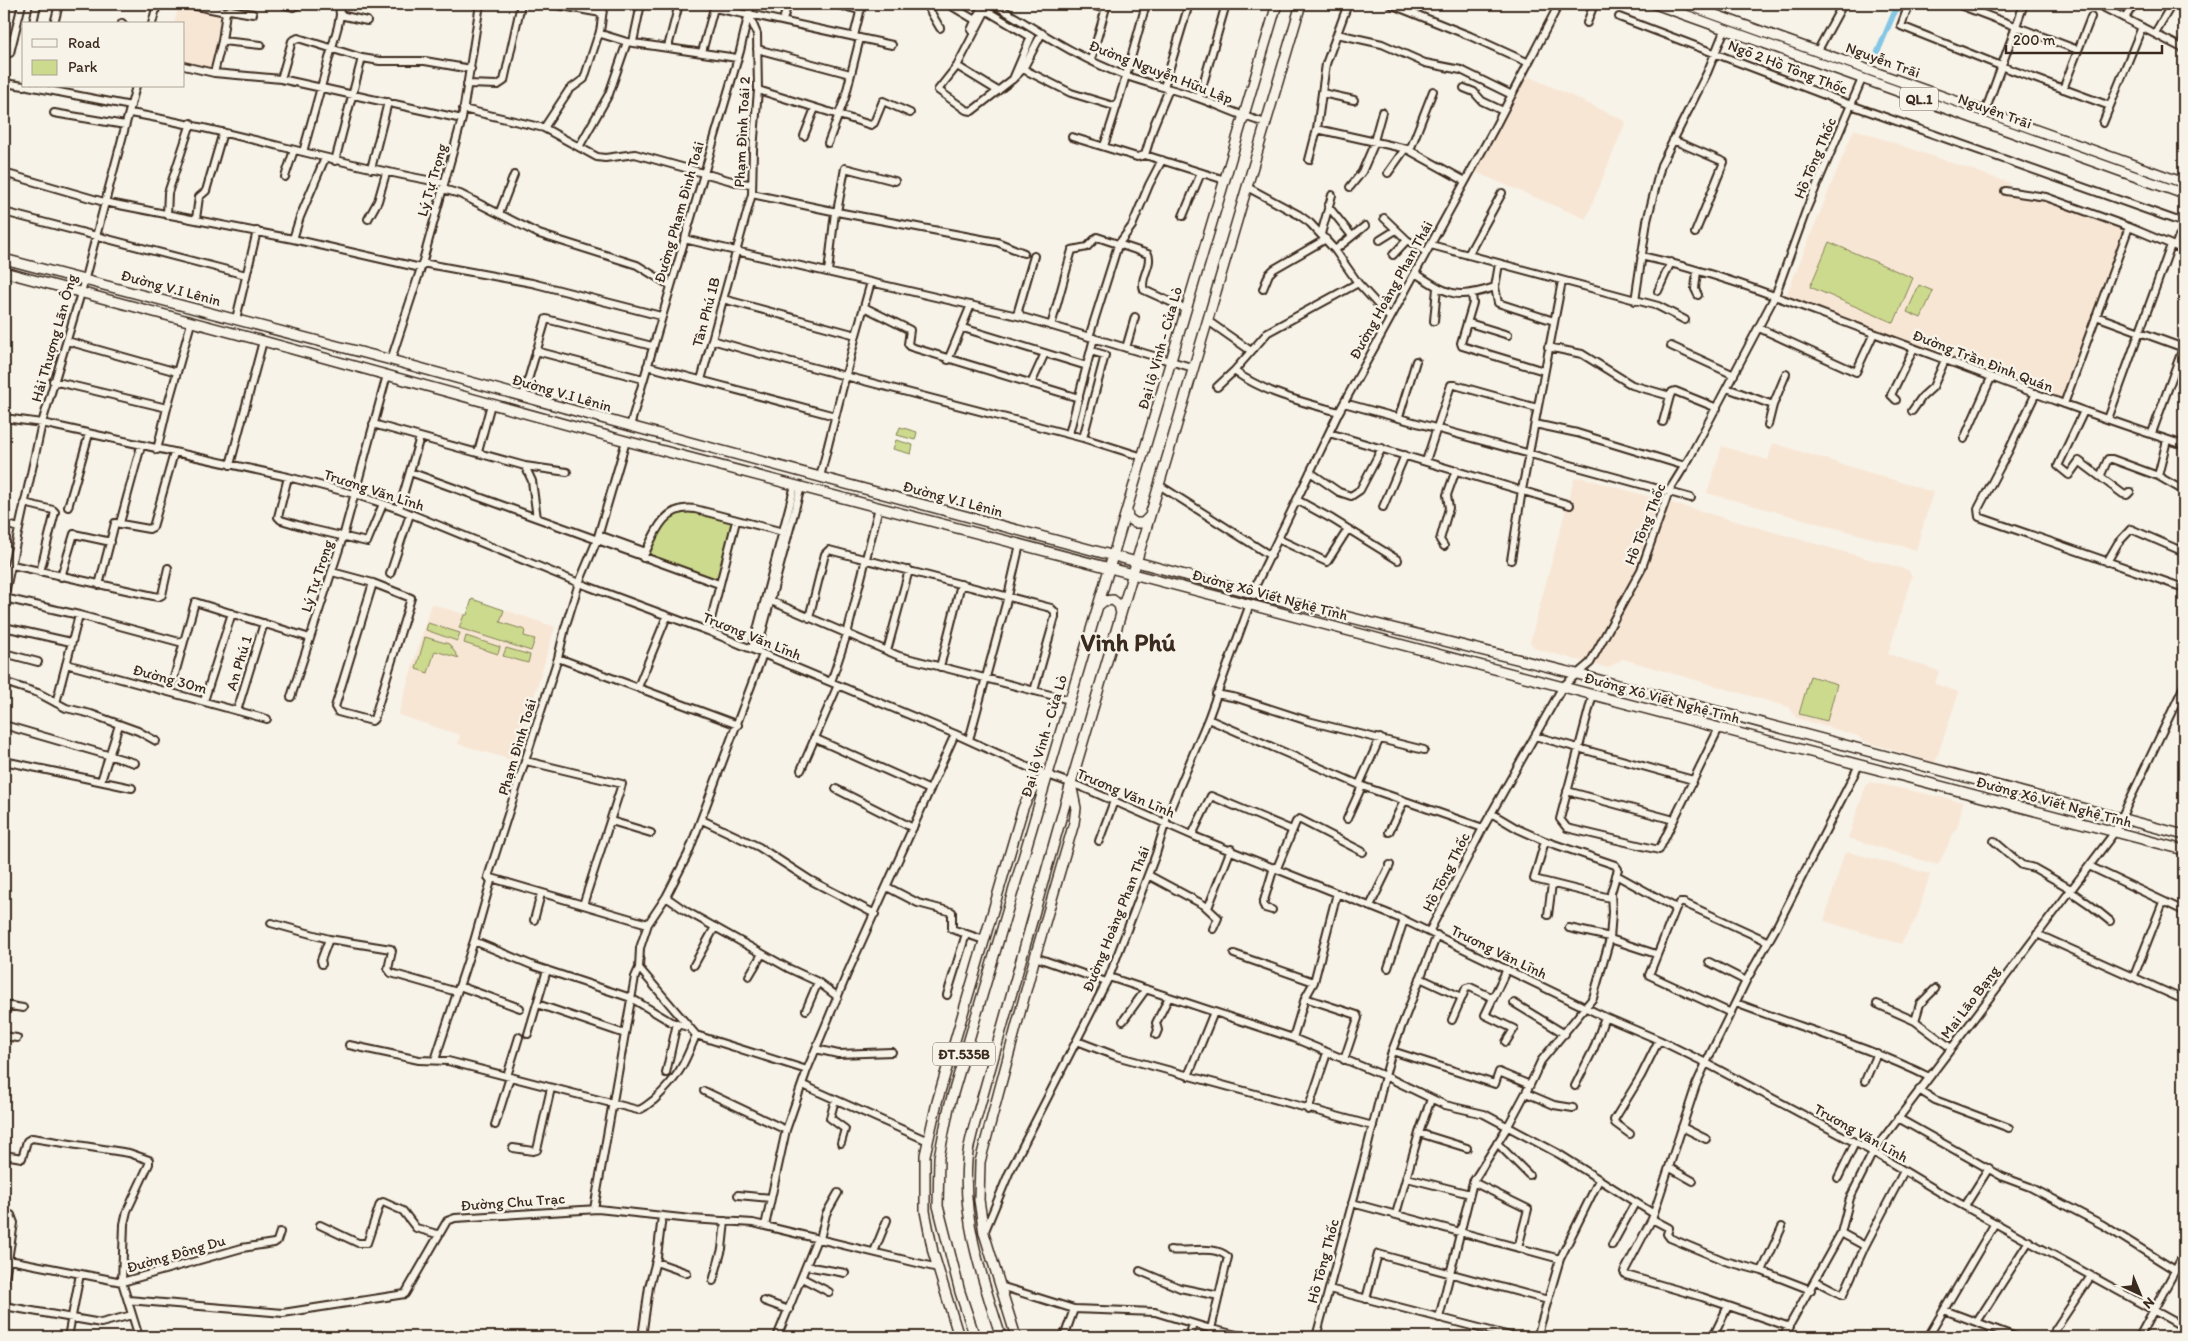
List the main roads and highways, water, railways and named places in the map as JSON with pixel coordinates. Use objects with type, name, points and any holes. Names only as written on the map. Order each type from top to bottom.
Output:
[{"type":"main road","name":"Đại lộ Vinh - Cửa Lò","points":[[974,1337],[960,1292],[938,1206],[939,1157],[949,1107],[1046,774],[1098,607],[1277,4]]},
{"type":"main road","points":[[1016,1337],[984,1233],[980,1200],[980,1162],[1034,957],[1075,818],[1075,801],[1071,783],[1302,4]]},
{"type":"main road","name":"Nguyên Trãi","points":[[1655,4],[2184,194]]},
{"type":"main road","name":"Nguyễn Trãi","points":[[1685,4],[1706,7],[1817,52],[1867,68],[2184,183]]},
{"type":"main road","points":[[1700,21],[1706,7]]},
{"type":"main road","points":[[1814,62],[1817,52]]},
{"type":"main road","points":[[1862,79],[1867,68]]},
{"type":"main road","name":"Đường V.I Lênin","points":[[4,259],[391,360],[1136,561]]},
{"type":"main road","name":"Đường V.I Lênin","points":[[4,272],[626,441],[1109,568]]},
{"type":"main road","points":[[387,375],[391,360]]},
{"type":"main road","points":[[626,441],[630,426]]},
{"type":"main road","points":[[816,491],[820,477]]},
{"type":"main road","points":[[1127,509],[1128,518],[1135,523],[1142,523],[1150,516]]},
{"type":"main road","name":"Đường Xô Viết Nghệ Tĩnh","points":[[1136,561],[1577,674],[2184,835]]},
{"type":"main road","name":"Đường Xô Viết Nghệ Tĩnh","points":[[1109,568],[2184,850]]},
{"type":"main road","points":[[1098,607],[1104,601],[1113,600],[1119,606],[1121,614]]},
{"type":"main road","points":[[1762,739],[1765,725]]},
{"type":"main road","points":[[1859,765],[1864,751]]},
{"type":"main road","points":[[960,1337],[938,1268],[925,1211],[925,1155],[937,1102],[1025,803],[1046,774]]},
{"type":"main road","name":"ĐT.535B","points":[[1001,1337],[973,1239],[967,1200],[967,1160],[977,1116],[1071,783]]},
{"type":"waterway","points":[[1875,58],[1898,4]]},
{"type":"district","name":"Vinh Phú","points":[[1128,642]]}]
